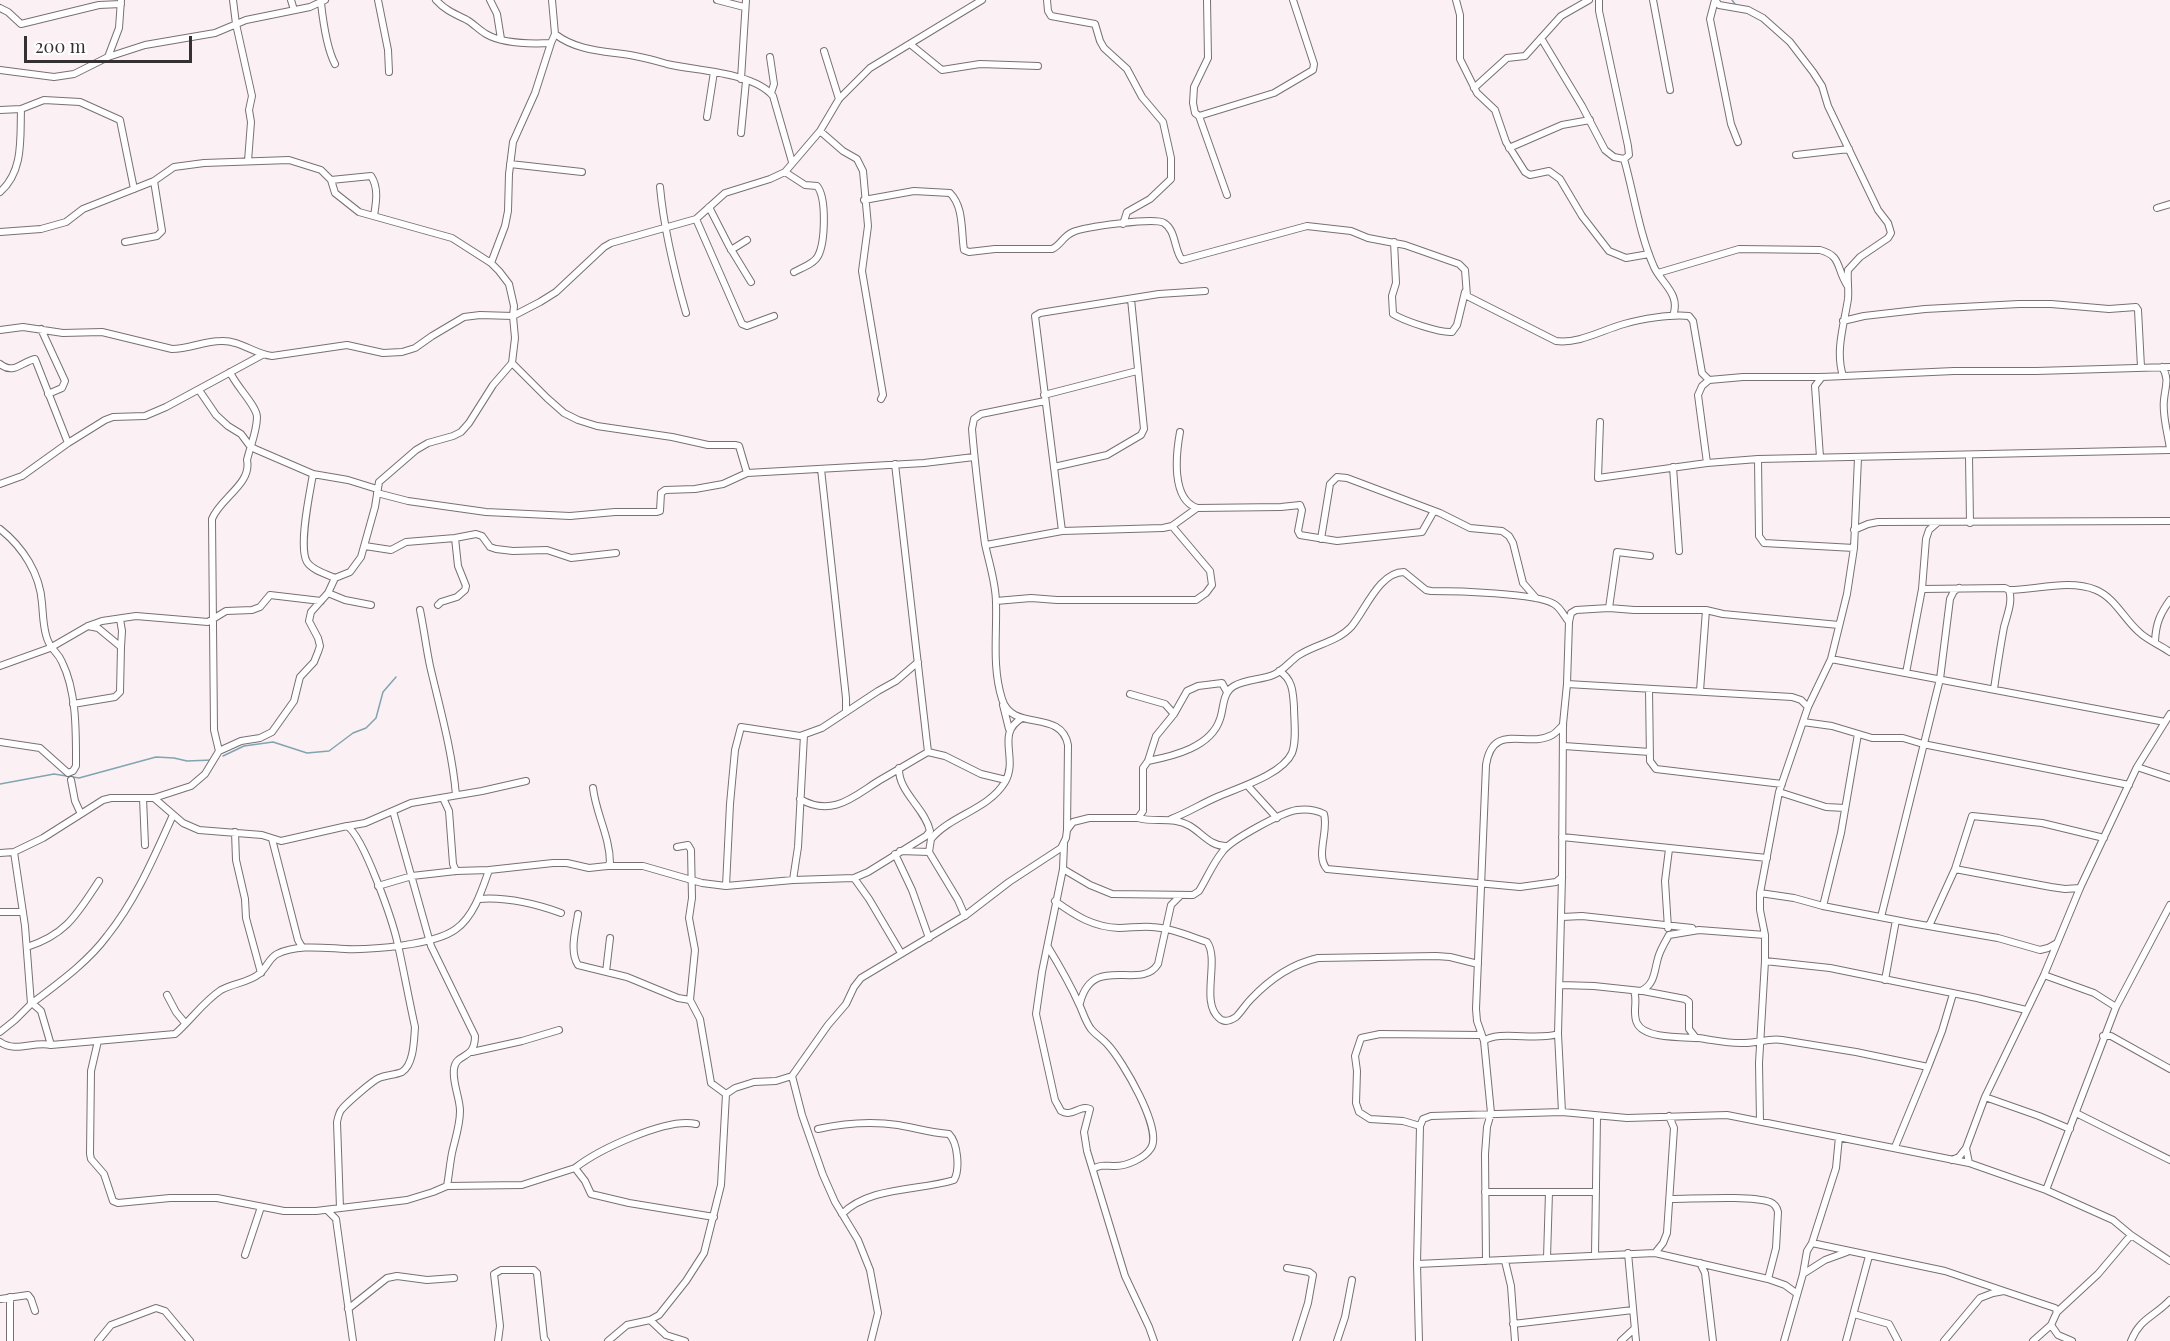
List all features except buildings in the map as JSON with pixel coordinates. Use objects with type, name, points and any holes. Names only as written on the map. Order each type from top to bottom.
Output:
[{"type":"street","points":[[233,0],[252,96],[249,110],[251,122],[248,161]]},
{"type":"street","points":[[291,0],[294,10]]},
{"type":"street","points":[[378,0],[388,50],[389,72]]},
{"type":"street","points":[[436,0],[450,12],[470,21],[485,34],[501,39],[551,43]]},
{"type":"street","points":[[490,0],[497,14],[501,39]]},
{"type":"street","points":[[491,263],[505,226],[508,211],[513,142],[535,93],[555,34],[552,0]]},
{"type":"street","points":[[717,0],[745,3],[741,133]]},
{"type":"street","points":[[0,330],[23,327],[63,333],[102,332],[172,349],[221,341],[234,342],[262,355],[289,354],[347,345],[376,353],[402,352],[415,348],[464,317],[513,316],[556,292],[611,243],[696,219],[725,193],[785,172],[820,131],[838,99],[870,68],[982,0]]},
{"type":"street","points":[[1047,0],[1051,16],[1095,24],[1104,48],[1127,69],[1142,97],[1163,122],[1173,173],[1171,178],[1150,199],[1127,212],[1123,224]]},
{"type":"street","points":[[1207,0],[1208,58],[1197,79],[1193,103],[1195,113],[1200,116],[1227,195]]},
{"type":"street","points":[[1200,116],[1274,93],[1313,70],[1314,64],[1293,0]]},
{"type":"street","points":[[1456,0],[1460,15],[1460,59],[1474,88],[1495,110],[1509,148],[1528,174],[1546,171],[1558,177],[1582,216],[1609,251],[1626,258],[1649,254]]},
{"type":"street","points":[[1474,88],[1504,59],[1524,56],[1561,16],[1589,0]]},
{"type":"street","points":[[1599,0],[1599,11],[1628,146],[1629,154],[1624,159]]},
{"type":"street","points":[[1653,0],[1670,90]]},
{"type":"street","points":[[1738,142],[1731,124],[1710,19],[1715,0],[1724,6],[1758,14],[1790,42],[1822,86],[1828,105],[1878,210],[1888,223],[1890,233],[1885,240],[1871,248],[1848,270],[1848,288],[1839,354],[1843,376]]},
{"type":"street","points":[[0,70],[54,77],[74,74],[108,57],[145,45],[215,33],[246,20],[323,1],[329,53],[335,64]]},
{"type":"street","points":[[0,8],[21,24],[121,2],[119,28],[108,57]]},
{"type":"street","points":[[555,34],[562,40],[592,50],[714,72],[744,80],[768,90],[771,93],[792,162]]},
{"type":"street","points":[[1541,38],[1590,120],[1605,150],[1614,157],[1624,159]]},
{"type":"street","points":[[910,44],[942,70],[980,64],[1038,66]]},
{"type":"street","points":[[824,51],[838,99]]},
{"type":"street","points":[[770,57],[774,84],[771,93]]},
{"type":"street","points":[[707,117],[714,72]]},
{"type":"street","points":[[0,110],[21,108],[44,100],[80,102],[120,120],[134,189]]},
{"type":"street","points":[[0,192],[14,176],[19,156],[21,108]]},
{"type":"street","points":[[1509,148],[1562,125],[1590,120]]},
{"type":"street","points":[[820,131],[861,163],[868,226],[862,271],[882,395],[880,399]]},
{"type":"street","points":[[1796,155],[1849,149]]},
{"type":"street","points":[[1624,159],[1649,254],[1674,298],[1676,307],[1673,316]]},
{"type":"street","points":[[0,232],[41,229],[66,222],[83,209],[154,181],[174,167],[268,160],[297,162],[321,170],[331,180],[335,193],[359,212],[452,238],[491,263],[509,284],[514,306],[515,338],[512,363],[493,385],[461,432],[428,443],[416,450],[379,482],[365,546],[356,567],[335,578],[328,592],[311,612],[309,621],[320,646],[314,662],[300,677],[294,701],[272,732],[265,736],[241,741],[219,751]]},
{"type":"street","points":[[510,164],[582,172]]},
{"type":"street","points":[[785,172],[805,185],[817,186],[820,190],[823,212],[822,242],[818,256],[814,261],[794,272]]},
{"type":"street","points":[[331,180],[371,176],[374,179],[377,201],[374,216]]},
{"type":"street","points":[[125,242],[157,236],[162,231],[154,181]]},
{"type":"street","points":[[660,187],[670,258],[686,313]]},
{"type":"street","points":[[864,200],[914,191],[950,193],[960,213],[964,250],[969,252],[995,249],[1052,249],[1072,232],[1085,228],[1153,221],[1165,223],[1169,227],[1182,260],[1307,226],[1351,231],[1368,238],[1405,245],[1462,266],[1465,270],[1466,292],[1457,325],[1452,332],[1393,314],[1392,296],[1396,283],[1394,243]]},
{"type":"street","points":[[2157,208],[2170,204]]},
{"type":"street","points":[[709,207],[731,250],[751,282]]},
{"type":"street","points":[[696,219],[742,324],[747,326],[774,316]]},
{"type":"street","points":[[731,250],[747,240]]},
{"type":"street","points":[[1658,273],[1739,249],[1820,250],[1832,253],[1848,288]]},
{"type":"street","points":[[1062,531],[1035,316],[1040,313],[1159,294],[1205,291]]},
{"type":"street","points":[[1466,292],[1467,296],[1477,303],[1551,339],[1563,342],[1581,339],[1624,323],[1683,315],[1692,318],[1701,373],[1709,380]]},
{"type":"street","points":[[1054,467],[1107,454],[1141,435],[1144,423],[1131,299]]},
{"type":"street","points":[[1843,321],[1864,316],[1925,309],[2019,304],[2109,309],[2136,307],[2141,367]]},
{"type":"street","points":[[41,329],[65,381],[62,388],[48,394]]},
{"type":"street","points":[[0,484],[22,476],[68,442],[105,420],[113,417],[145,416],[199,390],[262,355]]},
{"type":"street","points":[[0,364],[6,369],[16,369],[29,360],[35,359],[68,442]]},
{"type":"street","points":[[512,363],[547,398],[578,420],[597,426],[672,437],[708,446],[739,446],[747,473]]},
{"type":"street","points":[[1600,422],[1598,478],[1673,467],[1758,459],[2170,450],[2164,400],[2167,386],[2166,373],[2162,367]]},
{"type":"street","points":[[1707,463],[1698,395],[1702,386],[1709,380],[1743,376],[1822,377],[1954,371],[2170,367]]},
{"type":"street","points":[[964,916],[958,900],[929,852],[931,839],[952,821],[982,804],[1006,780],[1010,765],[1009,729],[995,654],[996,601],[974,457],[972,429],[974,418],[981,414],[1137,371]]},
{"type":"street","points":[[0,853],[14,852],[43,838],[103,800],[154,798],[191,786],[200,780],[216,759],[219,751],[214,730],[212,519],[215,511],[244,479],[257,417],[254,406],[236,385],[230,372]]},
{"type":"street","points":[[1808,376],[1815,386],[1820,457]]},
{"type":"street","points":[[1815,386],[1822,377]]},
{"type":"street","points":[[199,390],[216,415],[241,434],[250,446],[313,474],[348,480],[408,501],[486,512],[570,516],[615,512],[657,512],[660,511],[661,493],[665,490],[695,489],[723,484],[747,473],[974,457]]},
{"type":"street","points":[[1180,432],[1177,448],[1181,489],[1189,505],[1197,508],[1300,505],[1302,510],[1298,531],[1300,535],[1337,541],[1417,533],[1424,529],[1434,511]]},
{"type":"street","points":[[1969,456],[1970,523]]},
{"type":"street","points":[[1760,1121],[1760,1040],[1765,935],[1760,910],[1760,893],[1779,792],[1808,707],[1831,659],[1847,594],[1854,548],[1858,458]]},
{"type":"street","points":[[1758,459],[1759,536],[1764,543],[1854,548]]},
{"type":"street","points":[[895,464],[928,752]]},
{"type":"street","points":[[1673,467],[1679,551]]},
{"type":"street","points":[[821,469],[846,712]]},
{"type":"street","points":[[313,474],[305,518],[305,556],[313,568],[335,578]]},
{"type":"street","points":[[1321,539],[1328,491],[1333,479],[1347,478],[1434,511],[1470,528],[1502,531],[1509,536],[1518,555],[1520,576],[1537,598]]},
{"type":"street","points":[[986,545],[1062,531],[1150,530],[1172,526],[1197,508]]},
{"type":"street","points":[[1854,530],[1878,522],[2170,520]]},
{"type":"street","points":[[1906,673],[1922,589],[1926,538],[1929,530],[1938,523]]},
{"type":"street","points":[[996,601],[1031,598],[1196,600],[1212,585],[1210,571],[1172,526]]},
{"type":"street","points":[[0,529],[26,557],[35,572],[42,603],[43,626],[50,648],[62,661],[73,704],[76,726],[76,766],[74,771],[68,773],[40,748],[0,742]]},
{"type":"street","points":[[365,546],[391,549],[406,542],[479,534],[488,545],[496,549],[548,550],[571,558],[616,553]]},
{"type":"street","points":[[438,605],[457,597],[465,590],[466,586],[458,566],[455,538]]},
{"type":"street","points":[[1609,608],[1617,552],[1650,556]]},
{"type":"street","points":[[1148,761],[1176,755],[1201,743],[1216,728],[1227,692],[1239,684],[1275,674],[1299,655],[1333,640],[1349,629],[1370,598],[1388,579],[1399,572],[1404,572],[1426,590],[1431,591],[1537,598],[1555,604],[1569,622]]},
{"type":"street","points":[[1922,589],[2005,588],[2009,590],[2043,586],[2080,586],[2096,590],[2108,597],[2140,634],[2170,652]]},
{"type":"street","points":[[1881,917],[1940,679],[1950,599],[1954,591],[1959,588]]},
{"type":"street","points":[[1994,689],[2011,596],[2009,590]]},
{"type":"street","points":[[328,592],[345,600],[371,605]]},
{"type":"street","points":[[0,666],[50,648],[88,626],[102,621],[136,616],[208,622],[226,611],[252,610],[260,607],[270,595],[321,601]]},
{"type":"street","points":[[2155,641],[2156,624],[2170,600]]},
{"type":"street","points":[[1562,1112],[1558,1034],[1561,985],[1563,724],[1569,622],[1574,611],[1609,608],[1706,610],[1723,614],[1839,625]]},
{"type":"street","points":[[420,610],[448,737],[456,795]]},
{"type":"street","points":[[1700,690],[1706,610]]},
{"type":"street","points":[[73,704],[118,694],[122,631],[120,619]]},
{"type":"street","points":[[88,626],[98,628],[121,647]]},
{"type":"street","points":[[1831,659],[2165,722]]},
{"type":"street","points":[[726,886],[735,750],[741,727],[750,730],[804,735],[822,729],[896,681],[918,662]]},
{"type":"street","points":[[1171,819],[1247,785],[1276,768],[1292,753],[1293,691],[1289,680],[1279,671]]},
{"type":"street","points":[[1138,818],[1143,811],[1143,768],[1148,761],[1156,736],[1174,714],[1187,691],[1192,688],[1222,683],[1227,692]]},
{"type":"street","points":[[1567,684],[1792,697],[1801,700],[1808,707]]},
{"type":"street","points":[[1649,689],[1650,761],[1656,769],[1782,784]]},
{"type":"street","points":[[1130,694],[1165,704],[1174,714]]},
{"type":"street","points":[[1002,701],[1022,718],[1055,725],[1066,736],[1068,745],[1067,830],[1063,869],[1055,901],[1037,1004],[1040,1035],[1055,1100],[1061,1111],[1070,1113],[1083,1107],[1090,1109],[1084,1132],[1093,1169],[1125,1276],[1154,1341]]},
{"type":"street","points":[[1952,1160],[1966,1148],[1985,1097],[2044,975],[2079,888],[2137,767],[2170,714]]},
{"type":"street","points":[[1009,729],[1022,718]]},
{"type":"street","points":[[1803,722],[1832,726],[1872,738],[1903,738],[1923,744],[2129,785]]},
{"type":"street","points":[[1551,736],[1563,724]]},
{"type":"street","points":[[1823,906],[1845,808],[1858,734]]},
{"type":"street","points":[[793,880],[798,847],[804,735]]},
{"type":"street","points":[[1486,1261],[1485,1154],[1487,1127],[1491,1113],[1477,1015],[1488,752],[1492,744],[1499,741],[1551,736],[1564,744],[1650,752]]},
{"type":"street","points":[[800,799],[812,805],[832,806],[853,799],[899,768],[928,752],[945,756],[981,774],[1006,780]]},
{"type":"street","points":[[2137,767],[2170,778]]},
{"type":"street","points":[[378,886],[412,876],[553,862],[589,868],[643,866],[691,880],[726,886],[793,880],[854,878],[868,872],[926,836],[930,831],[925,818],[901,782],[899,768]]},
{"type":"street","points":[[71,780],[75,801],[81,814]]},
{"type":"street","points":[[154,798],[191,828],[262,835],[289,841],[365,823],[411,803],[526,781]]},
{"type":"street","points":[[1247,785],[1278,818]]},
{"type":"street","points":[[593,788],[610,850],[608,866]]},
{"type":"street","points":[[1779,792],[1826,807],[1845,808]]},
{"type":"street","points":[[143,798],[145,845]]},
{"type":"street","points":[[443,798],[449,811],[453,864],[456,871]]},
{"type":"street","points":[[1067,830],[1073,822],[1080,819],[1171,819],[1188,825],[1216,846],[1227,846],[1296,810],[1318,811],[1324,814],[1326,826],[1322,861],[1327,869],[1520,887],[1556,882],[1562,877]]},
{"type":"street","points":[[393,811],[429,939],[450,987],[486,1050]]},
{"type":"street","points":[[0,1032],[31,1003],[62,980],[108,936],[143,881],[173,815]]},
{"type":"street","points":[[1929,926],[1955,869],[1972,816],[2042,823],[2104,838]]},
{"type":"street","points":[[347,826],[359,838],[378,886],[398,946],[415,1027],[411,1057],[407,1066],[401,1072],[373,1081],[340,1110],[336,1122],[341,1208],[336,1219],[353,1341]]},
{"type":"street","points":[[235,832],[236,860],[245,899],[246,918],[261,973]]},
{"type":"street","points":[[1562,837],[1767,858]]},
{"type":"street","points":[[272,839],[298,940],[302,947]]},
{"type":"street","points":[[726,1094],[735,1088],[754,1082],[776,1081],[792,1076],[828,1025],[846,1004],[861,978],[964,916],[1009,882],[1061,848],[1065,841]]},
{"type":"street","points":[[608,1341],[627,1325],[650,1320],[665,1308],[694,1270],[704,1253],[721,1185],[726,1094],[711,1083],[700,1019],[690,1000],[695,950],[689,918],[692,898],[690,847],[684,845],[677,847]]},
{"type":"street","points":[[1063,869],[1090,885],[1112,894],[1193,895],[1199,891],[1227,846]]},
{"type":"street","points":[[1637,991],[1647,988],[1652,982],[1658,956],[1668,935],[1665,892],[1669,849]]},
{"type":"street","points":[[14,852],[27,946],[31,1003],[41,1011],[51,1045]]},
{"type":"street","points":[[898,852],[929,852]]},
{"type":"street","points":[[898,852],[929,938]]},
{"type":"street","points":[[1955,869],[2051,887],[2079,888]]},
{"type":"street","points":[[0,1042],[15,1048],[37,1043],[51,1045],[175,1034],[220,991],[261,973],[276,954],[302,947],[368,949],[398,946],[448,934],[458,928],[479,898],[489,870]]},
{"type":"street","points":[[854,878],[901,953]]},
{"type":"street","points":[[27,946],[47,940],[59,933],[79,912],[99,881]]},
{"type":"street","points":[[1760,893],[1998,938],[2040,950],[2057,943]]},
{"type":"street","points":[[1164,896],[1171,905]]},
{"type":"street","points":[[1079,1004],[1086,988],[1104,976],[1111,974],[1145,975],[1154,970],[1158,964],[1171,905],[1180,896]]},
{"type":"street","points":[[479,898],[530,904],[561,913]]},
{"type":"street","points":[[1055,901],[1080,919],[1095,925],[1121,928],[1151,926],[1207,942],[1210,947],[1212,1005],[1221,1020],[1227,1022],[1279,974],[1318,958],[1436,956],[1478,964]]},
{"type":"street","points":[[2046,1190],[2116,1006],[2170,905]]},
{"type":"street","points":[[0,912],[23,912]]},
{"type":"street","points":[[578,914],[574,937],[574,958],[582,967],[627,977],[678,998],[690,1000]]},
{"type":"street","points":[[1562,916],[1582,916],[1699,930],[1765,935]]},
{"type":"street","points":[[1886,980],[1896,920]]},
{"type":"street","points":[[1668,935],[1699,930]]},
{"type":"street","points":[[606,972],[610,938]]},
{"type":"street","points":[[1048,947],[1091,1029],[1109,1045],[1136,1090],[1148,1113],[1155,1140],[1151,1149],[1133,1161],[1124,1165],[1101,1166],[1093,1169]]},
{"type":"street","points":[[1765,961],[1830,968],[2026,1010]]},
{"type":"street","points":[[2044,975],[2094,993],[2116,1006]]},
{"type":"street","points":[[1561,985],[1594,986],[1685,999],[1689,1002],[1689,1029],[1696,1038]]},
{"type":"street","points":[[1637,991],[1635,1019],[1640,1027],[1658,1034],[1684,1039],[1744,1043],[1782,1040],[1846,1050],[1928,1067]]},
{"type":"street","points":[[1895,1147],[1942,1031],[1953,994]]},
{"type":"street","points":[[167,995],[185,1023]]},
{"type":"street","points":[[447,1186],[452,1153],[460,1124],[461,1109],[454,1071],[456,1064],[472,1052],[560,1030]]},
{"type":"street","points":[[1419,1126],[1403,1121],[1370,1119],[1359,1112],[1356,1103],[1355,1056],[1361,1038],[1380,1034],[1527,1038],[1550,1037],[1558,1034]]},
{"type":"street","points":[[472,1052],[476,1036]]},
{"type":"street","points":[[2103,1036],[2111,1036],[2170,1068]]},
{"type":"street","points":[[98,1041],[91,1071],[90,1154],[91,1159],[104,1174],[113,1201],[118,1203],[170,1198],[217,1198],[284,1211],[326,1210],[406,1200],[447,1186],[522,1185],[575,1168],[585,1160],[643,1133],[680,1124],[696,1124]]},
{"type":"street","points":[[792,1076],[823,1175],[858,1240],[870,1270],[878,1313],[871,1341]]},
{"type":"street","points":[[1985,1097],[2070,1129]]},
{"type":"street","points":[[1419,1341],[1417,1264],[1419,1126],[1423,1119],[1431,1116],[1562,1112],[1627,1118],[1726,1115],[1895,1147],[1969,1163],[2046,1190],[2113,1220],[2170,1261]]},
{"type":"street","points":[[2076,1113],[2170,1160]]},
{"type":"street","points":[[1595,1255],[1597,1116]]},
{"type":"street","points":[[1655,1253],[1664,1243],[1670,1199],[1674,1128],[1669,1116]]},
{"type":"street","points":[[1674,1128],[1685,1116]]},
{"type":"street","points":[[818,1129],[861,1122],[876,1123],[896,1125],[927,1133],[949,1134],[954,1139],[957,1172],[954,1180],[890,1191],[859,1202],[842,1214]]},
{"type":"street","points":[[1784,1341],[1807,1251],[1812,1244],[1836,1168],[1839,1137]]},
{"type":"street","points":[[1966,1148],[1969,1163]]},
{"type":"street","points":[[575,1168],[591,1194],[629,1203],[714,1217]]},
{"type":"street","points":[[1485,1192],[1596,1192]]},
{"type":"street","points":[[1547,1258],[1549,1192]]},
{"type":"street","points":[[1670,1199],[1746,1199],[1773,1204],[1778,1208],[1776,1248],[1768,1279]]},
{"type":"street","points":[[245,1255],[261,1207]]},
{"type":"street","points":[[326,1210],[336,1219]]},
{"type":"street","points":[[2033,1341],[2051,1325],[2057,1312],[2098,1274],[2131,1235]]},
{"type":"street","points":[[1812,1244],[1945,1271],[2055,1308],[2057,1312]]},
{"type":"street","points":[[1786,1285],[1801,1278],[1825,1260],[1848,1252]]},
{"type":"street","points":[[1628,1253],[1636,1341]]},
{"type":"street","points":[[1417,1264],[1655,1253],[1768,1279],[1786,1285],[1796,1293]]},
{"type":"street","points":[[1846,1341],[1869,1256]]},
{"type":"street","points":[[1505,1261],[1511,1286],[1515,1341]]},
{"type":"street","points":[[1700,1263],[1705,1273],[1713,1341]]},
{"type":"street","points":[[1705,1273],[1714,1266]]},
{"type":"street","points":[[1287,1268],[1309,1272],[1313,1275],[1308,1303],[1296,1341]]},
{"type":"street","points":[[498,1341],[500,1326],[494,1274],[501,1270],[534,1270],[537,1273],[546,1341]]},
{"type":"street","points":[[348,1309],[387,1278],[397,1276],[427,1280],[454,1278]]},
{"type":"street","points":[[1337,1341],[1345,1317],[1352,1280]]},
{"type":"street","points":[[1979,1283],[1980,1298]]},
{"type":"street","points":[[1944,1341],[1980,1298],[2004,1291]]},
{"type":"street","points":[[0,1299],[28,1295],[35,1311]]},
{"type":"street","points":[[10,1298],[10,1341]]},
{"type":"street","points":[[2131,1341],[2141,1323],[2170,1300]]},
{"type":"street","points":[[99,1341],[111,1324],[156,1308],[165,1311],[190,1341]]},
{"type":"street","points":[[1513,1324],[1633,1310]]},
{"type":"street","points":[[1854,1314],[1889,1324],[1898,1341]]},
{"type":"street","points":[[650,1320],[666,1335],[685,1341]]},
{"type":"street","points":[[2051,1325],[2058,1335],[2072,1341]]},
{"type":"street","points":[[1621,1341],[1634,1329]]},
{"type":"waterway","points":[[1732,0],[1735,4]]},
{"type":"waterway","points":[[223,756],[244,746],[273,742],[307,753],[329,751],[353,733],[366,728],[376,718],[383,692],[396,677]]},
{"type":"waterway","points":[[0,784],[54,774],[79,778],[156,757],[187,761],[212,760]]}]
